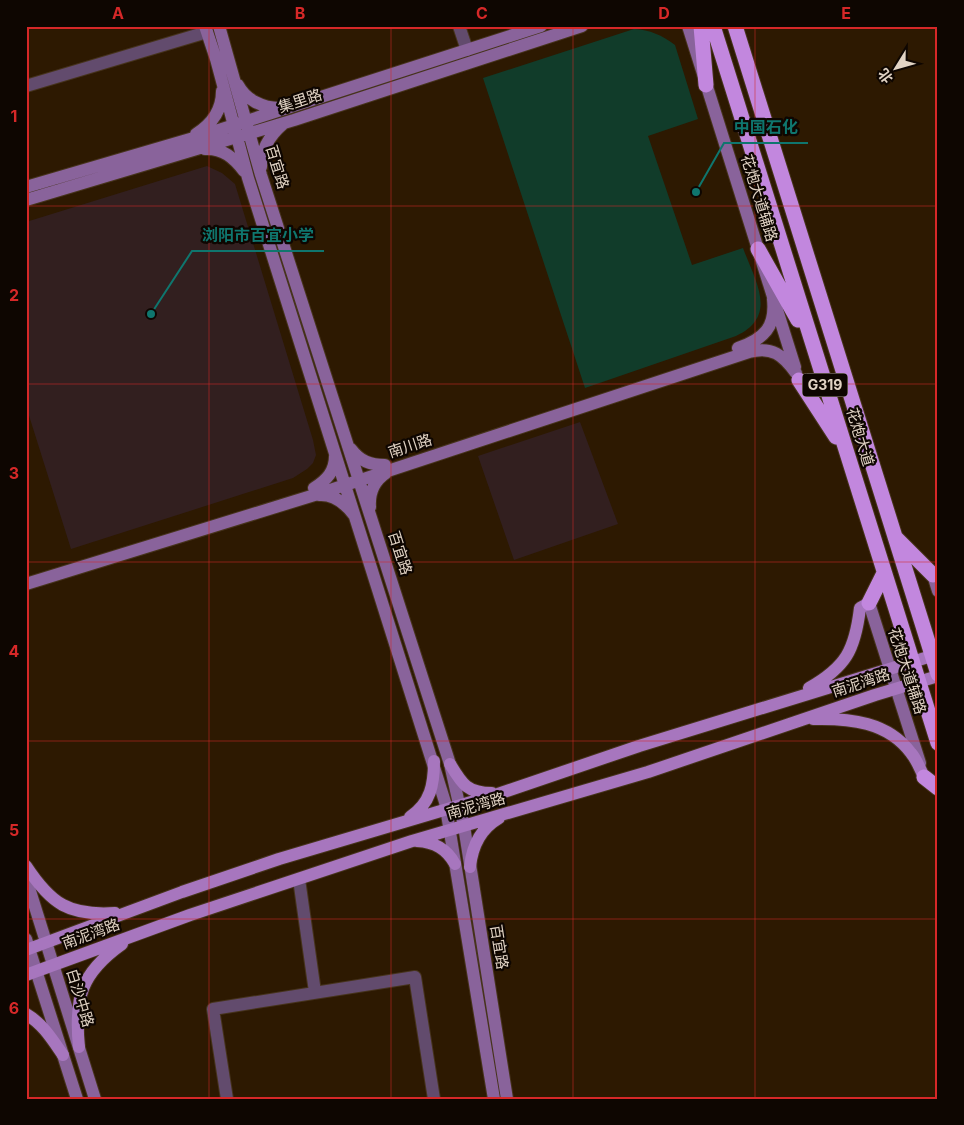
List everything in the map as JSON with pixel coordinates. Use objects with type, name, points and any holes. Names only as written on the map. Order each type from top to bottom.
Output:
[{"type":"highway","name":"花炮大道","points":[[713,26],[938,743]]},
{"type":"highway","name":"花炮大道","points":[[735,26],[894,536],[935,654],[938,675]]},
{"type":"highway","points":[[691,29],[706,85]]},
{"type":"highway","points":[[758,250],[812,344]]},
{"type":"highway","points":[[797,376],[846,452]]},
{"type":"highway","points":[[894,536],[933,575]]},
{"type":"highway","points":[[869,603],[884,573]]},
{"type":"highway","points":[[924,777],[938,788]]},
{"type":"main road","points":[[789,699],[815,684],[841,664],[851,650],[856,637],[860,608],[869,603]]},
{"type":"main road","name":"南泥湾路","points":[[27,946],[46,943],[279,858],[502,793],[639,746],[935,654]]},
{"type":"main road","name":"南泥湾路","points":[[31,973],[299,878],[412,841],[648,772],[938,675]]},
{"type":"main road","points":[[798,721],[861,721],[891,733],[912,754],[924,777]]},
{"type":"main road","points":[[403,821],[420,809],[430,795],[434,780],[434,760]]},
{"type":"main road","points":[[450,764],[458,778],[471,790],[490,794],[502,793]]},
{"type":"main road","points":[[470,867],[471,853],[480,835],[495,821],[509,813]]},
{"type":"main road","points":[[412,841],[439,846],[451,857],[455,864]]},
{"type":"main road","points":[[26,866],[46,892],[54,900],[67,908],[90,913],[130,912]]},
{"type":"main road","points":[[79,1047],[77,1031],[79,1003],[87,978],[104,958],[134,935]]},
{"type":"main road","points":[[26,1014],[39,1022],[63,1055]]},
{"type":"street","points":[[459,26],[467,50]]},
{"type":"street","name":"集里路","points":[[26,200],[200,149],[290,108],[541,26]]},
{"type":"street","name":"集里路","points":[[26,187],[188,139],[285,122],[582,26]]},
{"type":"street","points":[[26,86],[215,28]]},
{"type":"street","name":"百宜路","points":[[215,28],[242,129],[261,175],[450,764],[464,826],[507,1099]]},
{"type":"street","points":[[188,139],[207,125],[218,111],[228,80],[258,104],[290,108]]},
{"type":"street","name":"花炮大道辅路","points":[[706,85],[797,376]]},
{"type":"street","points":[[261,175],[262,154],[266,145],[270,137],[285,122]]},
{"type":"street","name":"百宜路","points":[[242,129],[248,178],[434,760],[450,830],[494,1099]]},
{"type":"street","points":[[200,149],[220,150],[230,155],[248,178]]},
{"type":"street","name":"南川路","points":[[26,584],[314,492],[747,345],[763,336],[768,329],[774,317],[773,299]]},
{"type":"street","name":"南川路","points":[[388,467],[758,349],[764,349],[777,354],[790,364],[797,376]]},
{"type":"street","points":[[349,446],[363,461],[388,467],[373,486],[370,494],[370,512]]},
{"type":"street","points":[[314,492],[332,472],[335,465],[335,450]]},
{"type":"street","points":[[314,492],[325,494],[340,501],[357,520]]},
{"type":"street","name":"南川路","points":[[26,578],[314,492]]},
{"type":"street","points":[[933,575],[938,591]]},
{"type":"street","name":"花炮大道辅路","points":[[869,603],[924,777]]},
{"type":"street","name":"白沙中路","points":[[26,878],[95,1099]]},
{"type":"street","points":[[299,878],[315,992]]},
{"type":"street","points":[[27,946],[31,973],[63,1055],[77,1099]]},
{"type":"street","points":[[227,1099],[213,1009],[415,977],[434,1099]]},
{"type":"shaded area","points":[[207,166],[222,173],[235,184],[316,455],[313,463],[307,469],[293,478],[71,549],[26,406],[26,222]]},
{"type":"shaded area","points":[[580,422],[618,524],[514,560],[478,456]]},
{"type":"green space","points":[[634,29],[656,34],[675,45],[698,119],[648,136],[692,265],[743,248],[757,285],[760,308],[757,318],[749,328],[736,336],[585,388],[483,78]]},
{"type":"place","name":"中国石化","points":[[696,192]]},
{"type":"place","name":"浏阳市百宜小学","points":[[151,314]]}]
